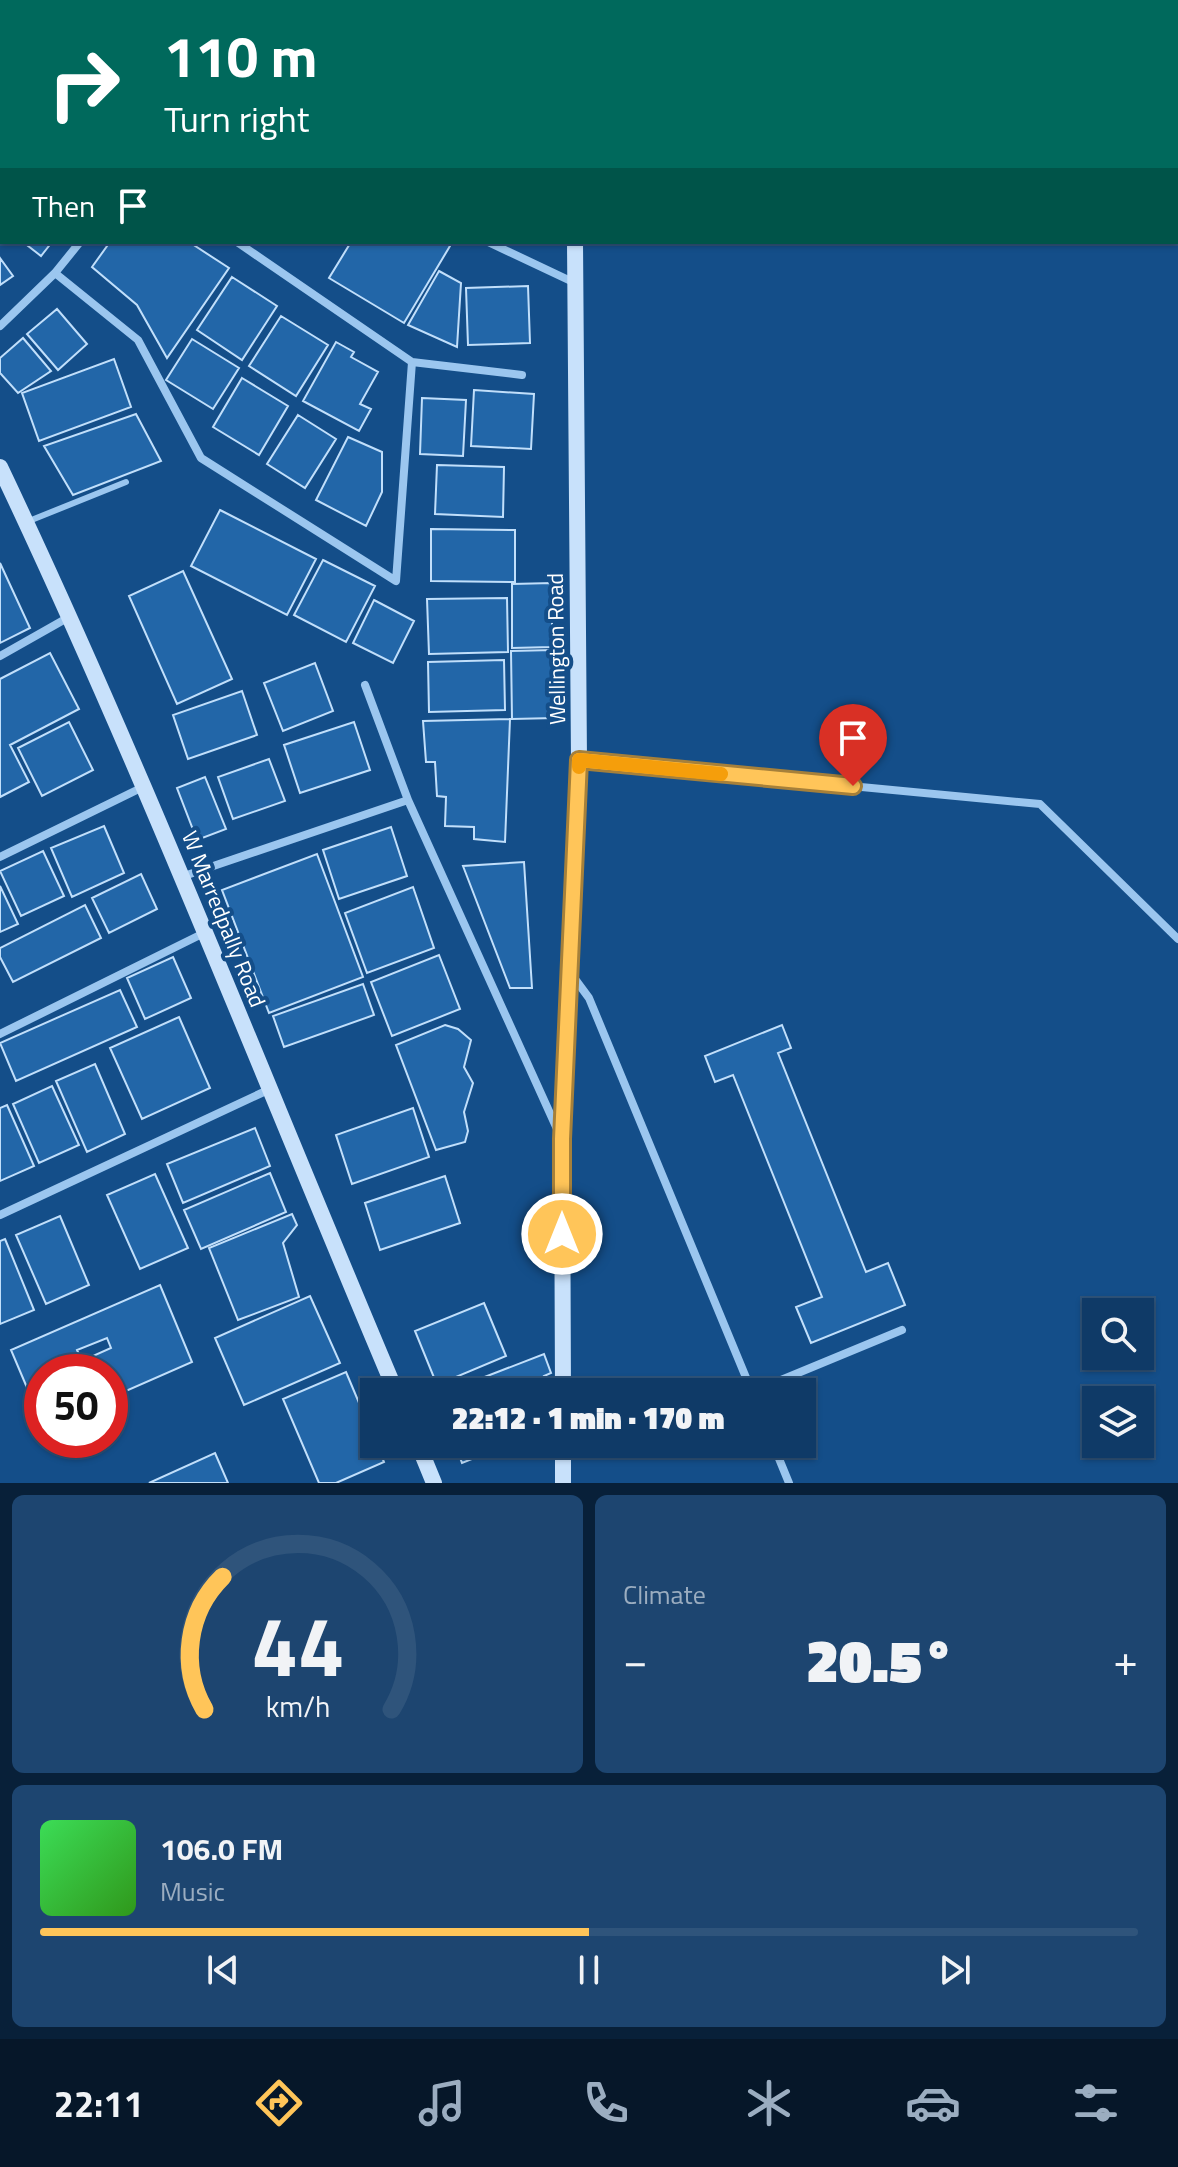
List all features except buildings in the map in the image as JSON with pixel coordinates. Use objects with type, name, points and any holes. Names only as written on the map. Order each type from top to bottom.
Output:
[{"type":"main road","name":"Wellington Road","points":[[563,1378],[562,1139],[579,760],[575,244]]},
{"type":"main road","name":"W Marredpally Road","points":[[0,467],[71,616],[146,786],[207,931],[268,1090],[390,1378]]},
{"type":"main road","points":[[422,1458],[429,1481]]},
{"type":"main road","points":[[563,1458],[563,1483]]},
{"type":"street","points":[[0,326],[55,273],[78,244]]},
{"type":"street","points":[[240,244],[412,362],[522,375]]},
{"type":"street","points":[[492,244],[576,284]]},
{"type":"street","points":[[55,273],[138,340],[201,458],[396,581],[412,362]]},
{"type":"street","points":[[0,656],[71,616]]},
{"type":"street","points":[[365,685],[408,800],[562,1139]]},
{"type":"street","points":[[579,760],[1040,804],[1178,939]]},
{"type":"street","points":[[0,857],[146,786]]},
{"type":"street","points":[[184,876],[408,800]]},
{"type":"street","points":[[0,1034],[207,931]]},
{"type":"street","points":[[571,973],[589,998],[746,1378]]},
{"type":"street","points":[[0,1215],[268,1090]]},
{"type":"street","points":[[786,1378],[902,1330]]},
{"type":"street","points":[[779,1458],[789,1483]]},
{"type":"lane","points":[[26,522],[126,482]]},
{"type":"slow traffic","points":[[579,767],[579,760],[721,774]]},
{"type":"route","points":[[562,1234],[562,1139],[579,760],[853,786]]}]
